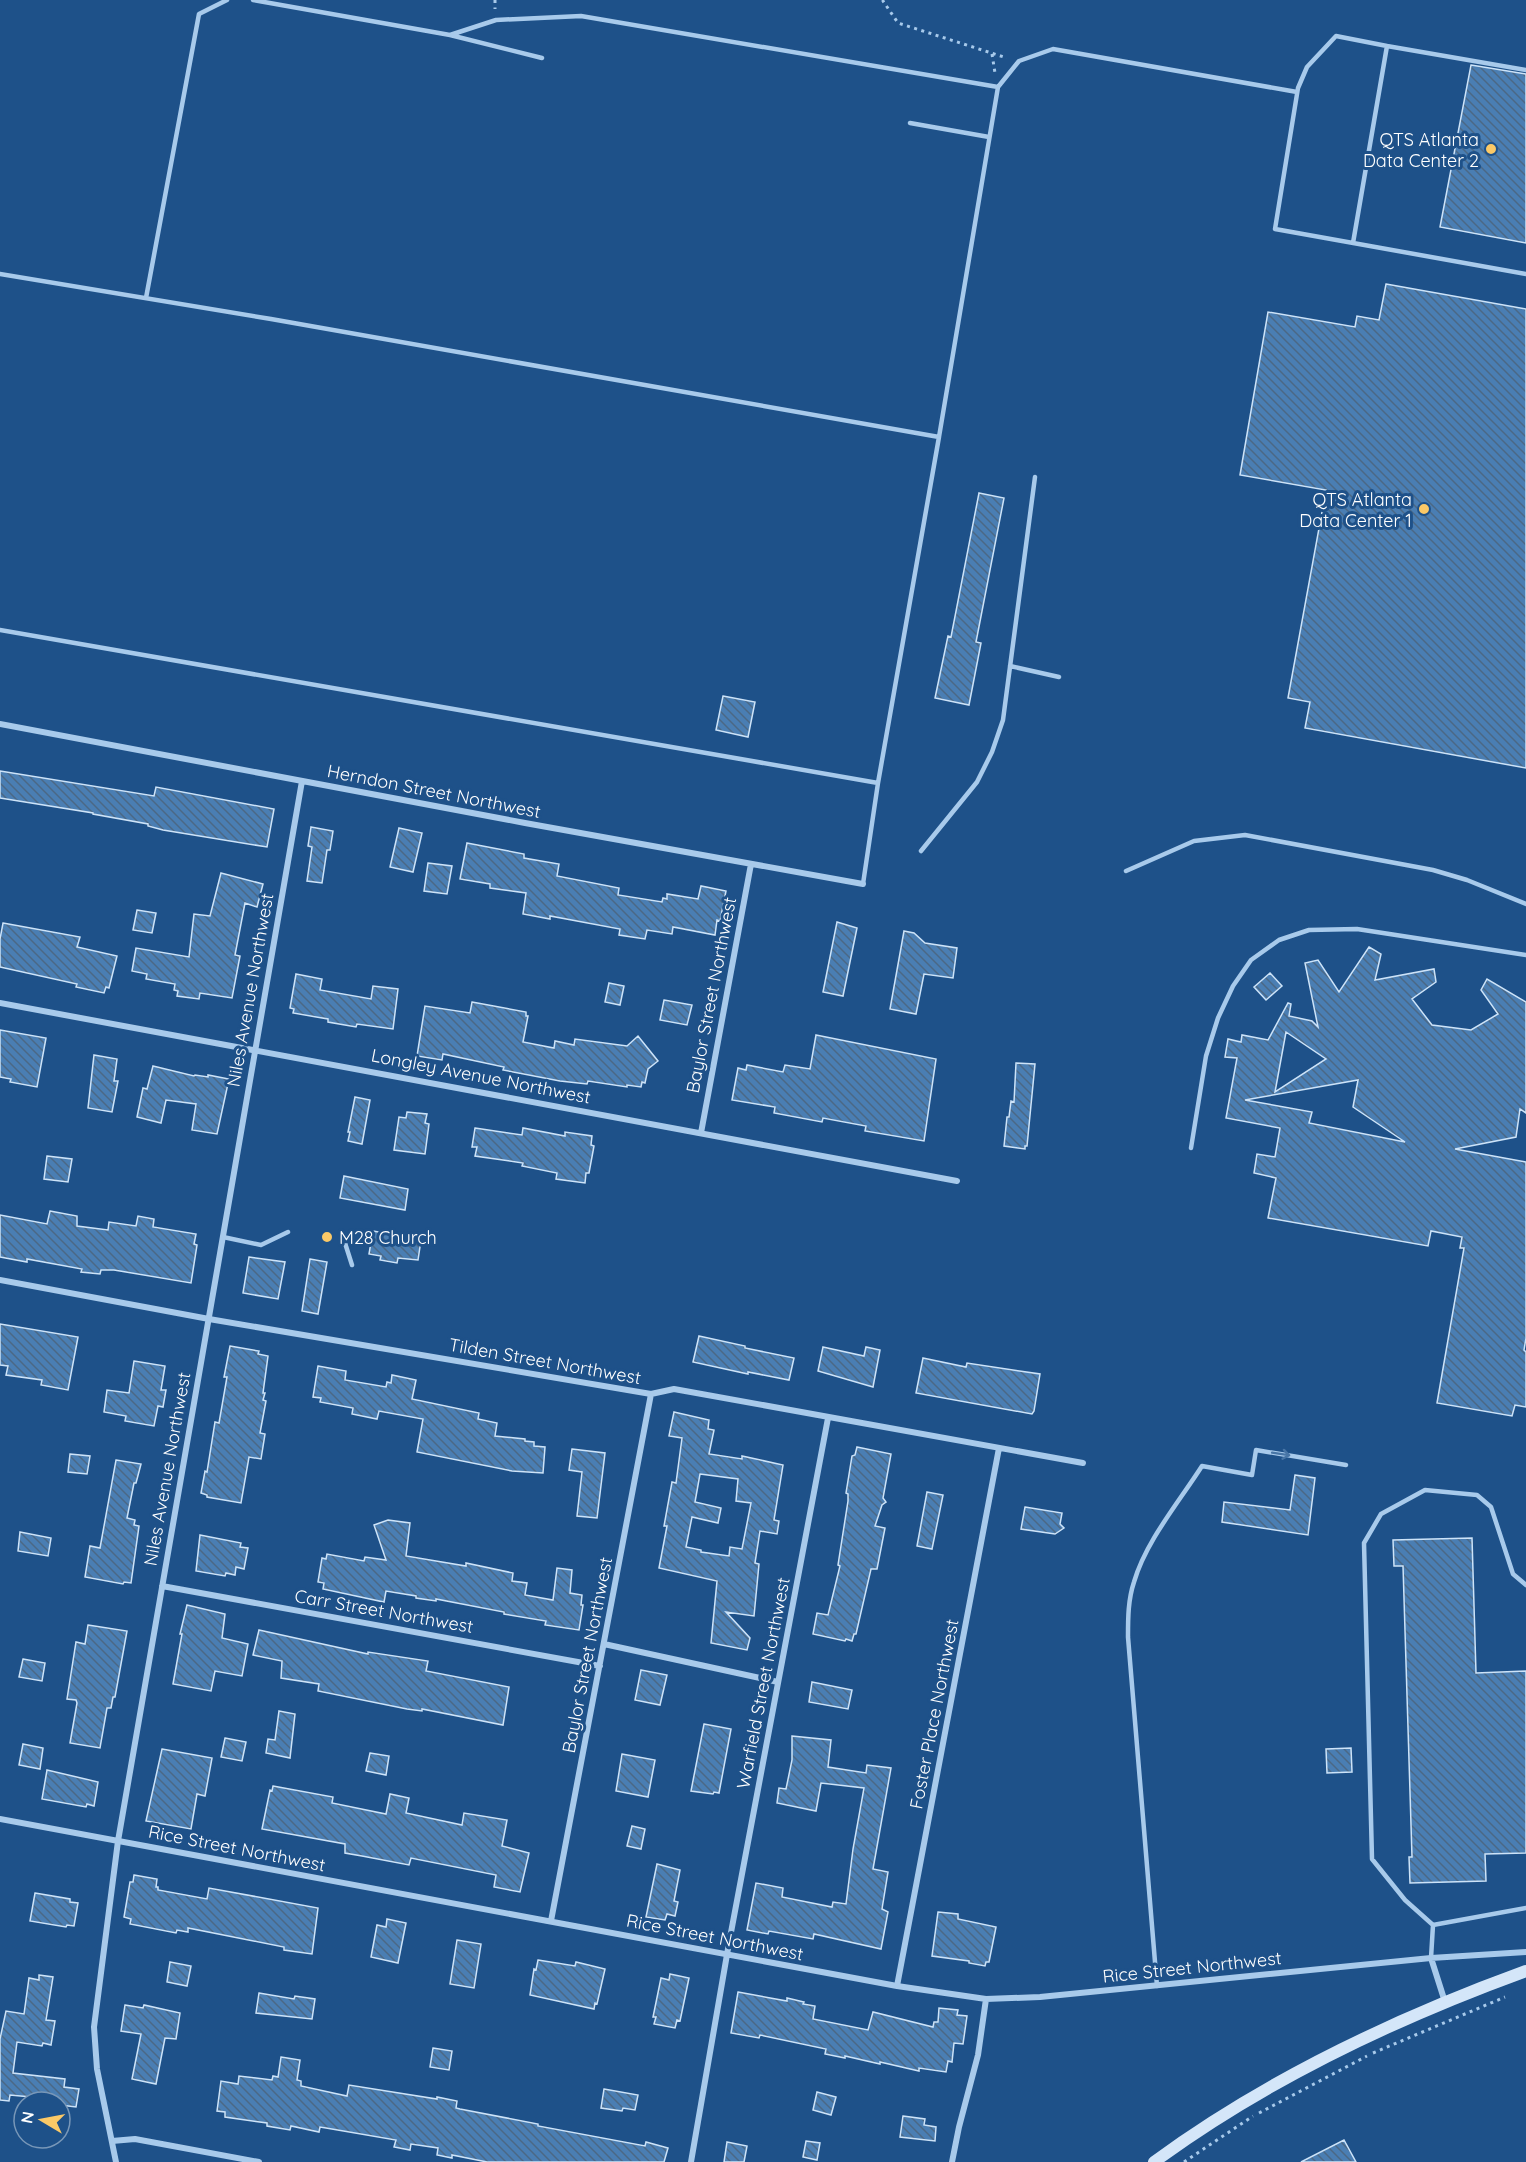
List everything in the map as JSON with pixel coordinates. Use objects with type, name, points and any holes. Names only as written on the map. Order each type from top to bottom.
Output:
[{"type":"main road","points":[[1154,2162],[1262,2091],[1324,2057],[1409,2016],[1526,1971]]},
{"type":"street","name":"Herndon Street Northwest","points":[[0,724],[863,884]]},
{"type":"street","name":"Niles Avenue Northwest","points":[[116,2162],[97,2069],[94,2027],[118,1841],[302,781]]},
{"type":"street","name":"Baylor Street Northwest","points":[[701,1133],[752,864]]},
{"type":"street","name":"Longley Avenue Northwest","points":[[0,1003],[957,1181]]},
{"type":"street","name":"Tilden Street Northwest","points":[[0,1280],[209,1319],[651,1394],[674,1389],[1083,1463]]},
{"type":"street","name":"Baylor Street Northwest","points":[[552,1921],[651,1394]]},
{"type":"street","name":"Warfield Street Northwest","points":[[727,1954],[828,1418]]},
{"type":"street","name":"Foster Place Northwest","points":[[897,1986],[999,1448]]},
{"type":"street","name":"Carr Street Northwest","points":[[162,1586],[600,1666]]},
{"type":"street","points":[[604,1644],[778,1682]]},
{"type":"street","name":"Rice Street Northwest","points":[[0,1819],[897,1986],[986,1999],[1040,1997],[1431,1958],[1526,1952]]},
{"type":"street","points":[[691,2162],[727,1954]]},
{"type":"street","points":[[1431,1958],[1445,2002]]},
{"type":"street","points":[[952,2162],[978,2055],[986,1999]]},
{"type":"street","points":[[112,2140],[135,2139],[259,2162]]},
{"type":"lane","points":[[147,298],[199,14],[226,0]]},
{"type":"lane","points":[[253,0],[450,35],[542,58]]},
{"type":"lane","points":[[450,35],[496,20],[580,16],[998,87]]},
{"type":"lane","points":[[1526,70],[1336,36],[1307,67],[1298,92],[1275,229],[1526,274]]},
{"type":"lane","points":[[1353,243],[1387,46]]},
{"type":"lane","points":[[863,884],[878,783],[998,87],[1018,61],[1053,49],[1298,92]]},
{"type":"lane","points":[[910,123],[989,137]]},
{"type":"lane","points":[[0,274],[939,437]]},
{"type":"lane","points":[[921,851],[977,782],[992,752],[1003,720],[1035,477]]},
{"type":"lane","points":[[0,630],[878,783]]},
{"type":"lane","points":[[1010,666],[1059,677]]},
{"type":"lane","points":[[1126,871],[1194,841],[1245,835],[1433,870],[1467,880],[1526,904]]},
{"type":"lane","points":[[1191,1148],[1206,1056],[1218,1018],[1233,986],[1251,960],[1279,940],[1309,930],[1357,929],[1526,955]]},
{"type":"lane","points":[[223,1237],[261,1245],[288,1233]]},
{"type":"lane","points":[[345,1243],[352,1265]]},
{"type":"lane","points":[[1157,1986],[1128,1637],[1129,1601],[1139,1567],[1147,1550],[1202,1466],[1252,1474],[1256,1450],[1346,1465]]},
{"type":"lane","points":[[1433,1925],[1405,1900],[1372,1859],[1364,1544],[1381,1514],[1425,1490],[1477,1495],[1491,1507],[1513,1574],[1526,1585]]},
{"type":"lane","points":[[1433,1925],[1526,1908]]},
{"type":"lane","points":[[1431,1958],[1433,1925]]},
{"type":"path","points":[[884,0],[898,23],[1018,61]]},
{"type":"path","points":[[1184,2162],[1256,2115],[1370,2054],[1505,1997]]},
{"type":"building","name":"QTS Atlanta Data Center 2","points":[[1471,65],[1526,74],[1526,243],[1440,227]]},
{"type":"building","name":"QTS Atlanta Data Center 1","points":[[1386,284],[1526,309],[1526,768],[1305,728],[1310,702],[1288,698],[1326,490],[1240,475],[1268,312],[1355,327],[1357,316],[1379,320]]},
{"type":"building","points":[[979,493],[1004,498],[976,642],[981,643],[969,705],[935,698],[948,636],[951,637]]},
{"type":"building","points":[[723,696],[755,702],[748,737],[716,730]]},
{"type":"building","points":[[0,771],[154,796],[156,787],[274,809],[267,847],[163,830],[148,826],[148,824],[93,813],[0,798]]},
{"type":"building","points":[[311,827],[333,831],[330,850],[327,850],[322,883],[307,881],[312,847],[308,846]]},
{"type":"building","points":[[399,828],[422,833],[413,872],[390,867]]},
{"type":"building","points":[[467,843],[524,854],[524,858],[559,864],[557,876],[619,888],[618,895],[662,902],[663,898],[667,899],[667,894],[698,899],[701,886],[726,891],[720,921],[717,920],[715,935],[673,927],[672,934],[647,930],[645,939],[619,935],[620,929],[550,916],[550,919],[523,914],[526,893],[490,888],[490,884],[460,879]]},
{"type":"building","points":[[428,863],[452,866],[447,894],[424,891]]},
{"type":"building","points":[[221,873],[263,884],[257,907],[245,903],[235,955],[240,956],[232,998],[200,993],[199,999],[177,996],[178,991],[174,990],[175,984],[146,979],[147,974],[132,971],[136,948],[189,957],[194,914],[210,916]]},
{"type":"building","points":[[137,910],[156,913],[152,933],[133,930]]},
{"type":"building","points":[[837,922],[857,928],[843,996],[823,992]]},
{"type":"building","points":[[3,923],[80,937],[77,947],[117,956],[109,988],[106,987],[104,993],[76,987],[77,984],[0,967],[0,939]]},
{"type":"building","points":[[904,931],[914,933],[925,943],[957,948],[953,978],[924,974],[916,1014],[890,1009]]},
{"type":"building","points":[[1369,947],[1381,954],[1375,980],[1434,969],[1436,982],[1412,999],[1432,1025],[1471,1030],[1498,1014],[1481,990],[1487,979],[1526,1002],[1526,1113],[1520,1109],[1516,1137],[1455,1149],[1526,1162],[1526,1338],[1524,1350],[1526,1352],[1526,1407],[1515,1405],[1512,1416],[1437,1403],[1464,1248],[1460,1248],[1462,1237],[1431,1231],[1428,1246],[1268,1218],[1276,1178],[1254,1173],[1257,1154],[1275,1157],[1280,1128],[1226,1118],[1237,1058],[1225,1057],[1228,1039],[1241,1042],[1242,1035],[1268,1040],[1288,1003],[1291,1004],[1289,1016],[1312,1021],[1318,1027],[1305,963],[1318,960],[1339,992]],"holes":[[[1286,1032],[1326,1059],[1275,1092]],[[1358,1080],[1353,1107],[1405,1142],[1309,1123],[1312,1112],[1245,1100]]]},
{"type":"building","points":[[1270,973],[1282,986],[1266,1000],[1254,987]]},
{"type":"building","points":[[296,974],[322,979],[320,990],[371,999],[373,986],[398,989],[393,1029],[357,1024],[356,1027],[293,1013],[294,1009],[290,1008]]},
{"type":"building","points":[[609,983],[624,986],[620,1005],[605,1002]]},
{"type":"building","points":[[664,1000],[692,1005],[687,1025],[660,1020]]},
{"type":"building","points":[[472,1002],[526,1012],[528,1016],[523,1042],[554,1048],[555,1041],[574,1045],[575,1039],[627,1046],[638,1036],[658,1061],[648,1069],[645,1083],[642,1082],[641,1087],[627,1085],[627,1087],[588,1081],[587,1084],[560,1081],[503,1070],[504,1067],[443,1054],[442,1060],[417,1056],[425,1006],[470,1013]]},
{"type":"building","points":[[0,1030],[46,1038],[37,1087],[10,1082],[11,1079],[0,1077]]},
{"type":"building","points":[[816,1035],[936,1059],[924,1141],[865,1131],[866,1126],[823,1118],[822,1122],[774,1113],[775,1107],[732,1100],[738,1068],[746,1070],[747,1065],[783,1072],[785,1065],[810,1069]]},
{"type":"building","points":[[94,1055],[117,1059],[114,1081],[118,1081],[112,1112],[88,1108]]},
{"type":"building","points":[[1016,1063],[1035,1064],[1025,1149],[1004,1146],[1007,1117],[1009,1117],[1011,1101],[1014,1102]]},
{"type":"building","points":[[153,1066],[194,1076],[208,1077],[208,1075],[229,1079],[217,1134],[192,1130],[196,1104],[166,1100],[161,1123],[137,1117],[143,1088],[147,1089]]},
{"type":"building","points":[[355,1097],[370,1100],[362,1144],[348,1141]]},
{"type":"building","points":[[407,1112],[427,1114],[425,1123],[429,1124],[425,1154],[394,1150],[399,1117],[406,1118]]},
{"type":"building","points":[[475,1128],[522,1135],[523,1128],[565,1136],[565,1132],[592,1136],[591,1145],[594,1146],[585,1183],[556,1179],[557,1173],[522,1166],[523,1163],[475,1156],[477,1147],[472,1147]]},
{"type":"building","points":[[47,1156],[72,1159],[68,1182],[44,1179]]},
{"type":"building","points":[[344,1176],[408,1189],[405,1210],[340,1198]]},
{"type":"building","points":[[50,1211],[77,1216],[77,1226],[108,1230],[109,1222],[136,1226],[138,1216],[154,1219],[153,1227],[196,1234],[194,1244],[197,1245],[191,1283],[114,1270],[101,1270],[100,1274],[81,1272],[82,1269],[27,1259],[27,1262],[0,1257],[0,1215],[47,1224]]},
{"type":"building","points":[[373,1231],[421,1240],[418,1260],[398,1258],[397,1263],[380,1260],[381,1256],[369,1254]]},
{"type":"building","points":[[249,1257],[285,1262],[278,1299],[243,1293]]},
{"type":"building","points":[[310,1259],[327,1262],[318,1314],[302,1311]]},
{"type":"building","points":[[0,1324],[78,1337],[68,1390],[41,1385],[42,1380],[6,1375],[8,1366],[0,1365]]},
{"type":"building","points":[[699,1336],[794,1358],[789,1380],[693,1362]]},
{"type":"building","points":[[230,1346],[259,1351],[258,1354],[268,1356],[263,1393],[265,1393],[263,1400],[266,1401],[260,1433],[265,1434],[261,1459],[249,1457],[241,1503],[207,1497],[201,1493],[205,1471],[207,1472],[215,1422],[219,1423]]},
{"type":"building","points":[[823,1347],[864,1356],[866,1347],[880,1350],[873,1387],[818,1371]]},
{"type":"building","points":[[923,1358],[966,1367],[967,1363],[1040,1374],[1034,1411],[1032,1414],[916,1393]]},
{"type":"building","points":[[134,1361],[165,1366],[161,1390],[166,1390],[163,1407],[158,1406],[154,1426],[125,1421],[126,1416],[104,1412],[107,1390],[129,1393]]},
{"type":"building","points":[[318,1366],[346,1371],[345,1380],[386,1387],[387,1382],[391,1383],[392,1375],[416,1380],[412,1399],[479,1413],[478,1419],[497,1423],[495,1436],[525,1439],[525,1441],[534,1442],[534,1446],[545,1447],[543,1473],[512,1471],[417,1452],[423,1419],[379,1411],[377,1419],[352,1414],[353,1408],[320,1402],[321,1398],[313,1397]]},
{"type":"building","points":[[674,1412],[709,1420],[708,1429],[714,1430],[709,1454],[742,1459],[742,1456],[783,1465],[774,1520],[779,1521],[777,1534],[760,1531],[755,1563],[759,1564],[754,1616],[726,1612],[750,1638],[747,1650],[711,1643],[717,1581],[659,1568],[667,1526],[664,1526],[672,1482],[676,1483],[682,1438],[669,1436]],"holes":[[[700,1474],[738,1479],[736,1501],[751,1503],[742,1549],[730,1547],[729,1556],[701,1552],[701,1550],[686,1547],[692,1517],[718,1523],[721,1508],[695,1502]]]},
{"type":"building","points":[[857,1447],[891,1454],[883,1498],[886,1502],[882,1505],[875,1526],[885,1528],[877,1569],[871,1569],[856,1634],[852,1641],[846,1639],[845,1641],[813,1634],[817,1613],[828,1615],[840,1566],[838,1565],[848,1501],[846,1493],[852,1456],[855,1455]]},
{"type":"building","points":[[572,1449],[605,1453],[597,1518],[577,1516],[582,1472],[569,1470]]},
{"type":"building","points":[[70,1454],[90,1456],[87,1474],[68,1472]]},
{"type":"building","points":[[116,1460],[141,1464],[136,1483],[134,1483],[127,1518],[135,1520],[134,1525],[139,1526],[131,1583],[124,1582],[123,1584],[85,1577],[90,1546],[100,1548]]},
{"type":"building","points":[[1295,1475],[1315,1478],[1308,1535],[1222,1522],[1224,1502],[1290,1510]]},
{"type":"building","points":[[927,1492],[943,1495],[932,1549],[917,1546]]},
{"type":"building","points":[[1025,1507],[1062,1513],[1060,1524],[1064,1528],[1055,1534],[1021,1529]]},
{"type":"building","points":[[388,1520],[410,1523],[406,1556],[466,1566],[466,1563],[513,1573],[512,1581],[527,1583],[525,1595],[553,1600],[557,1568],[572,1570],[570,1593],[582,1595],[581,1605],[583,1605],[579,1630],[545,1625],[546,1621],[436,1599],[436,1601],[416,1598],[416,1596],[386,1591],[384,1602],[323,1589],[324,1583],[318,1582],[322,1558],[326,1559],[327,1554],[364,1561],[365,1557],[386,1560],[374,1525]]},
{"type":"building","points":[[20,1532],[51,1538],[48,1556],[18,1551]]},
{"type":"building","points":[[200,1535],[241,1543],[240,1547],[248,1548],[244,1569],[236,1567],[235,1575],[226,1573],[225,1576],[196,1571]]},
{"type":"building","points":[[1472,1538],[1476,1673],[1526,1671],[1526,1853],[1485,1854],[1486,1881],[1410,1883],[1409,1857],[1412,1857],[1403,1566],[1394,1566],[1393,1540]]},
{"type":"building","points":[[187,1605],[225,1614],[222,1638],[248,1644],[242,1676],[215,1671],[211,1691],[173,1684],[182,1634],[180,1634]]},
{"type":"building","points":[[88,1625],[127,1631],[115,1697],[113,1697],[111,1708],[107,1708],[100,1748],[70,1743],[77,1703],[76,1700],[67,1699],[76,1642],[85,1644]]},
{"type":"building","points":[[259,1630],[368,1654],[368,1652],[428,1661],[426,1671],[509,1687],[503,1725],[318,1691],[319,1684],[281,1678],[282,1661],[253,1655]]},
{"type":"building","points":[[23,1659],[45,1663],[42,1681],[19,1677]]},
{"type":"building","points":[[641,1670],[667,1675],[660,1705],[635,1700]]},
{"type":"building","points":[[812,1682],[852,1690],[848,1709],[809,1702]]},
{"type":"building","points":[[279,1711],[295,1714],[290,1758],[266,1753],[268,1739],[275,1740]]},
{"type":"building","points":[[704,1724],[731,1729],[719,1793],[691,1791]]},
{"type":"building","points":[[792,1736],[831,1740],[828,1767],[866,1773],[867,1765],[891,1768],[873,1869],[888,1872],[882,1909],[888,1912],[881,1949],[814,1934],[813,1939],[769,1931],[768,1934],[747,1930],[756,1883],[783,1888],[782,1897],[832,1907],[833,1902],[846,1904],[864,1788],[821,1783],[816,1811],[777,1803],[779,1788],[786,1789],[792,1760]]},
{"type":"building","points":[[225,1738],[246,1742],[242,1761],[221,1757]]},
{"type":"building","points":[[23,1744],[43,1748],[40,1769],[19,1765]]},
{"type":"building","points":[[1351,1748],[1352,1772],[1327,1773],[1326,1749]]},
{"type":"building","points":[[162,1749],[212,1758],[205,1796],[197,1794],[191,1829],[146,1821]]},
{"type":"building","points":[[370,1753],[389,1756],[386,1775],[366,1771]]},
{"type":"building","points":[[622,1754],[655,1760],[648,1797],[616,1791]]},
{"type":"building","points":[[47,1770],[98,1782],[94,1806],[87,1804],[86,1807],[42,1799]]},
{"type":"building","points":[[273,1786],[333,1797],[332,1803],[386,1814],[390,1794],[409,1798],[406,1813],[462,1825],[464,1813],[507,1820],[502,1846],[529,1853],[520,1892],[494,1887],[496,1875],[411,1858],[409,1865],[345,1853],[345,1844],[262,1829],[270,1790],[272,1791]]},
{"type":"building","points":[[632,1826],[645,1829],[641,1849],[627,1846]]},
{"type":"building","points":[[657,1864],[680,1870],[674,1901],[678,1902],[675,1916],[667,1914],[665,1920],[646,1917]]},
{"type":"building","points":[[134,1875],[157,1879],[158,1890],[207,1899],[209,1888],[318,1908],[312,1954],[284,1950],[284,1947],[188,1928],[188,1932],[177,1930],[176,1933],[130,1924],[131,1919],[124,1917],[130,1882],[133,1882]]},
{"type":"building","points":[[35,1893],[70,1899],[70,1902],[78,1903],[74,1926],[67,1925],[66,1927],[30,1921]]},
{"type":"building","points":[[938,1912],[958,1914],[958,1919],[996,1927],[989,1962],[986,1962],[985,1966],[969,1963],[969,1961],[932,1956]]},
{"type":"building","points":[[387,1919],[406,1923],[398,1963],[371,1957],[377,1925],[386,1927]]},
{"type":"building","points":[[457,1940],[481,1944],[474,1988],[450,1984]]},
{"type":"building","points":[[538,1960],[575,1966],[576,1962],[605,1969],[594,2009],[530,1995],[534,1969],[536,1970]]},
{"type":"building","points":[[170,1962],[191,1966],[187,1986],[167,1982]]},
{"type":"building","points":[[670,1974],[689,1978],[680,2021],[677,2020],[675,2028],[654,2024],[656,2017],[653,2017],[661,1978],[669,1980]]},
{"type":"building","points":[[39,1975],[53,1977],[46,2020],[55,2021],[51,2045],[17,2042],[13,2073],[65,2079],[64,2087],[79,2089],[76,2107],[72,2106],[72,2090],[12,2090],[9,2101],[0,2100],[0,2039],[6,2011],[24,2014],[29,1978],[39,1980]]},
{"type":"building","points":[[738,1992],[804,2002],[803,2004],[815,2006],[813,2019],[868,2030],[873,2012],[933,2027],[934,2022],[938,2022],[939,2008],[958,2010],[957,2015],[967,2016],[963,2044],[954,2043],[952,2062],[948,2061],[946,2072],[919,2068],[919,2071],[880,2062],[880,2064],[825,2054],[826,2049],[760,2035],[759,2038],[731,2033]]},
{"type":"building","points":[[259,1993],[294,1999],[295,1996],[315,1999],[312,2019],[256,2013]]},
{"type":"building","points":[[125,2005],[143,2008],[144,2005],[180,2013],[176,2039],[165,2038],[156,2084],[132,2079],[141,2034],[121,2031]]},
{"type":"building","points":[[433,2048],[452,2051],[449,2070],[430,2067]]},
{"type":"building","points":[[281,2057],[300,2060],[297,2080],[301,2081],[301,2086],[347,2096],[349,2085],[437,2099],[437,2097],[457,2101],[456,2108],[460,2109],[538,2124],[538,2126],[645,2146],[646,2142],[668,2148],[664,2162],[487,2162],[452,2155],[452,2158],[437,2155],[438,2148],[411,2144],[410,2150],[394,2147],[396,2140],[320,2127],[319,2132],[291,2126],[290,2130],[267,2126],[267,2123],[225,2117],[225,2112],[217,2111],[221,2081],[238,2084],[239,2076],[272,2080],[273,2076],[278,2077]]},
{"type":"building","points":[[604,2089],[638,2095],[635,2110],[601,2108]]},
{"type":"building","points":[[817,2092],[836,2097],[831,2115],[813,2110]]},
{"type":"building","points":[[903,2116],[925,2119],[924,2125],[936,2127],[935,2141],[900,2137]]},
{"type":"building","points":[[1344,2140],[1356,2162],[1301,2162]]},
{"type":"building","points":[[806,2141],[820,2143],[817,2160],[803,2157]]},
{"type":"building","points":[[727,2142],[747,2146],[744,2162],[724,2162]]},
{"type":"place","name":"QTS Atlanta Data Center 2","points":[[1491,149]]},
{"type":"place","name":"QTS Atlanta Data Center 1","points":[[1424,509]]},
{"type":"place","name":"M28 Church","points":[[327,1237]]}]
